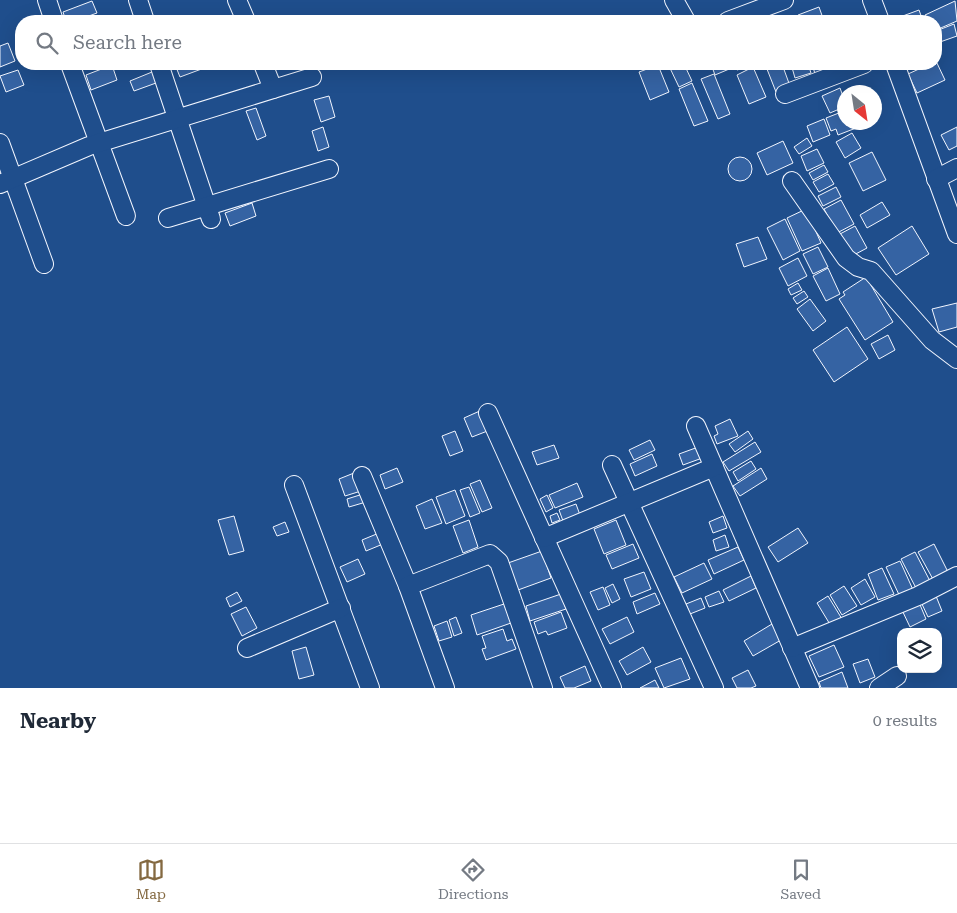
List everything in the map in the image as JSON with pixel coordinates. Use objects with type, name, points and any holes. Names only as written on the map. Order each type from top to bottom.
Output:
[{"type":"street","points":[[47,0],[52,15]]},
{"type":"street","points":[[138,0],[143,15]]},
{"type":"street","points":[[237,0],[243,15]]},
{"type":"street","points":[[674,0],[683,15]]},
{"type":"street","points":[[744,15],[784,0]]},
{"type":"street","points":[[872,0],[878,15]]},
{"type":"street","points":[[72,70],[126,216]]},
{"type":"street","points":[[161,70],[208,212]]},
{"type":"street","points":[[265,70],[273,89]]},
{"type":"street","points":[[785,94],[848,70]]},
{"type":"street","points":[[897,70],[957,234]]},
{"type":"street","points":[[6,181],[98,144],[312,77]]},
{"type":"street","points":[[0,142],[6,181],[44,264]]},
{"type":"street","points":[[936,179],[957,168]]},
{"type":"street","points":[[168,218],[208,212],[329,169]]},
{"type":"street","points":[[792,181],[846,258],[858,267],[871,270],[932,340],[957,359]]},
{"type":"street","points":[[488,413],[612,688]]},
{"type":"street","points":[[696,426],[810,688]]},
{"type":"street","points":[[612,465],[714,688]]},
{"type":"street","points":[[544,538],[714,466]]},
{"type":"street","points":[[362,476],[408,586],[445,688]]},
{"type":"street","points":[[294,485],[370,688]]},
{"type":"street","points":[[408,586],[481,557],[490,554],[495,556],[499,562],[544,688]]},
{"type":"street","points":[[792,648],[918,596],[957,576]]},
{"type":"street","points":[[247,648],[341,608]]},
{"type":"street","points":[[879,688],[897,676]]},
{"type":"building","points":[[92,1],[97,13],[92,15],[64,15],[63,12]]},
{"type":"building","points":[[955,1],[957,21],[942,27],[942,15],[925,15]]},
{"type":"building","points":[[819,7],[822,15],[798,15]]},
{"type":"building","points":[[919,10],[921,15],[905,15]]},
{"type":"building","points":[[954,24],[957,36],[942,41],[942,29]]},
{"type":"building","points":[[8,43],[15,61],[0,67],[0,46]]},
{"type":"building","points":[[18,70],[24,85],[6,92],[0,76]]},
{"type":"building","points":[[99,70],[114,70],[117,80],[91,90],[86,75]]},
{"type":"building","points":[[177,70],[199,70],[180,77]]},
{"type":"building","points":[[660,70],[669,92],[650,100],[639,72]]},
{"type":"building","points":[[671,70],[687,70],[692,81],[679,87]]},
{"type":"building","points":[[713,70],[727,70],[715,75]]},
{"type":"building","points":[[747,70],[754,70],[766,97],[749,104],[737,75]]},
{"type":"building","points":[[767,70],[784,70],[790,86],[776,92]]},
{"type":"building","points":[[793,70],[810,70],[811,73],[795,78]]},
{"type":"building","points":[[814,70],[826,70],[827,73],[816,77]]},
{"type":"building","points":[[917,70],[940,70],[945,80],[917,93],[908,74]]},
{"type":"building","points":[[152,72],[156,83],[134,91],[130,81]]},
{"type":"building","points":[[714,74],[730,114],[718,119],[701,79]]},
{"type":"building","points":[[692,83],[708,121],[694,126],[679,89]]},
{"type":"building","points":[[837,89],[837,110],[830,113],[822,96]]},
{"type":"building","points":[[329,96],[335,117],[321,122],[314,100]]},
{"type":"building","points":[[256,108],[266,136],[257,140],[246,111]]},
{"type":"building","points":[[837,114],[837,130],[851,130],[838,135],[836,129],[831,131],[826,118]]},
{"type":"building","points":[[824,119],[830,135],[813,142],[807,126]]},
{"type":"building","points":[[323,127],[329,147],[318,151],[312,131]]},
{"type":"building","points":[[957,127],[957,146],[949,150],[941,135]]},
{"type":"building","points":[[852,133],[861,148],[845,158],[836,142]]},
{"type":"building","points":[[807,138],[812,146],[799,154],[794,147]]},
{"type":"building","points":[[783,141],[793,163],[767,175],[757,153]]},
{"type":"building","points":[[817,149],[824,163],[807,171],[801,156]]},
{"type":"building","points":[[872,152],[886,180],[863,191],[849,163]]},
{"type":"building","points":[[740,157],[748,161],[752,169],[748,177],[740,181],[732,177],[728,169],[732,161]]},
{"type":"building","points":[[824,165],[828,172],[813,180],[809,173]]},
{"type":"building","points":[[828,174],[834,184],[819,192],[813,182]]},
{"type":"building","points":[[836,187],[841,197],[823,206],[818,196]]},
{"type":"building","points":[[841,200],[854,224],[837,233],[824,209]]},
{"type":"building","points":[[882,202],[890,215],[867,228],[860,215]]},
{"type":"building","points":[[252,203],[256,216],[230,226],[225,213]]},
{"type":"building","points":[[806,209],[821,243],[802,251],[787,218]]},
{"type":"building","points":[[785,219],[800,251],[783,260],[767,228]]},
{"type":"building","points":[[855,226],[867,248],[852,256],[840,234]]},
{"type":"building","points":[[912,226],[929,254],[896,275],[878,248]]},
{"type":"building","points":[[758,237],[767,259],[744,267],[736,244]]},
{"type":"building","points":[[818,247],[828,267],[813,274],[803,254]]},
{"type":"building","points":[[798,258],[807,276],[788,286],[779,268]]},
{"type":"building","points":[[828,268],[840,294],[826,301],[813,276]]},
{"type":"building","points":[[866,277],[893,322],[865,340],[839,299],[845,295],[843,292]]},
{"type":"building","points":[[798,283],[802,290],[791,295],[788,289]]},
{"type":"building","points":[[804,291],[808,297],[797,304],[793,298]]},
{"type":"building","points":[[810,299],[826,321],[813,331],[797,309]]},
{"type":"building","points":[[957,303],[957,327],[939,332],[932,309]]},
{"type":"building","points":[[847,327],[868,359],[834,382],[813,350]]},
{"type":"building","points":[[888,335],[895,350],[879,359],[871,344]]},
{"type":"building","points":[[482,410],[490,430],[472,437],[464,418]]},
{"type":"building","points":[[730,419],[738,436],[717,444],[714,436],[718,434],[715,426]]},
{"type":"building","points":[[455,431],[463,451],[450,456],[442,436]]},
{"type":"building","points":[[748,431],[753,439],[735,452],[729,444]]},
{"type":"building","points":[[650,440],[655,450],[634,460],[629,450]]},
{"type":"building","points":[[755,442],[761,452],[729,471],[723,462]]},
{"type":"building","points":[[554,445],[559,458],[537,465],[532,452]]},
{"type":"building","points":[[701,446],[705,457],[683,465],[679,454]]},
{"type":"building","points":[[652,454],[657,466],[635,476],[630,464]]},
{"type":"building","points":[[751,461],[756,469],[738,481],[733,472]]},
{"type":"building","points":[[397,468],[403,482],[385,489],[380,475]]},
{"type":"building","points":[[761,468],[767,479],[740,496],[733,486]]},
{"type":"building","points":[[354,473],[361,491],[345,496],[339,479]]},
{"type":"building","points":[[480,480],[492,508],[482,512],[470,484]]},
{"type":"building","points":[[577,483],[583,497],[555,508],[549,495]]},
{"type":"building","points":[[469,487],[480,513],[470,517],[460,490]]},
{"type":"building","points":[[455,490],[465,516],[446,524],[436,497]]},
{"type":"building","points":[[363,494],[366,502],[349,507],[347,499]]},
{"type":"building","points":[[547,495],[553,508],[546,512],[540,499]]},
{"type":"building","points":[[432,499],[442,523],[425,529],[416,506]]},
{"type":"building","points":[[576,504],[580,515],[563,521],[559,510]]},
{"type":"building","points":[[557,513],[560,520],[552,523],[550,516]]},
{"type":"building","points":[[234,516],[244,551],[229,555],[218,520]]},
{"type":"building","points":[[723,516],[727,528],[713,533],[709,522]]},
{"type":"building","points":[[469,520],[478,547],[463,553],[453,526]]},
{"type":"building","points":[[616,520],[626,545],[604,554],[594,529]]},
{"type":"building","points":[[285,522],[289,532],[277,536],[273,527]]},
{"type":"building","points":[[798,528],[808,543],[778,562],[768,547]]},
{"type":"building","points":[[379,533],[383,544],[366,551],[362,540]]},
{"type":"building","points":[[725,535],[729,547],[716,551],[713,540]]},
{"type":"building","points":[[633,544],[639,558],[612,569],[606,555]]},
{"type":"building","points":[[934,544],[950,576],[935,583],[918,552]]},
{"type":"building","points":[[738,547],[744,560],[714,574],[708,560]]},
{"type":"building","points":[[542,551],[551,578],[518,590],[508,563]]},
{"type":"building","points":[[915,552],[931,583],[917,590],[901,559]]},
{"type":"building","points":[[358,559],[365,574],[347,582],[340,567]]},
{"type":"building","points":[[900,561],[914,592],[901,599],[886,567]]},
{"type":"building","points":[[704,563],[712,579],[682,593],[674,577]]},
{"type":"building","points":[[882,568],[894,594],[878,600],[868,574]]},
{"type":"building","points":[[644,572],[651,589],[631,597],[624,579]]},
{"type":"building","points":[[751,576],[756,588],[729,601],[723,590]]},
{"type":"building","points":[[865,579],[875,597],[861,605],[851,588]]},
{"type":"building","points":[[613,584],[620,599],[612,603],[605,588]]},
{"type":"building","points":[[844,586],[857,606],[842,615],[830,595]]},
{"type":"building","points":[[603,587],[610,605],[598,610],[590,592]]},
{"type":"building","points":[[719,591],[724,602],[709,607],[705,597]]},
{"type":"building","points":[[237,592],[242,601],[230,607],[226,598]]},
{"type":"building","points":[[655,593],[660,604],[637,614],[633,602]]},
{"type":"building","points":[[561,594],[566,609],[530,621],[526,606]]},
{"type":"building","points":[[828,596],[842,619],[831,626],[817,603]]},
{"type":"building","points":[[936,596],[942,611],[928,617],[921,602]]},
{"type":"building","points":[[701,598],[705,608],[690,614],[686,604]]},
{"type":"building","points":[[918,600],[926,619],[910,627],[901,608]]},
{"type":"building","points":[[504,604],[511,623],[477,635],[471,615]]},
{"type":"building","points":[[246,607],[257,628],[242,636],[231,614]]},
{"type":"building","points":[[561,612],[567,628],[548,635],[546,631],[538,634],[534,622]]},
{"type":"building","points":[[456,617],[462,633],[454,636],[449,620]]},
{"type":"building","points":[[627,617],[634,632],[610,644],[602,629]]},
{"type":"building","points":[[447,621],[452,637],[439,641],[434,626]]},
{"type":"building","points":[[772,624],[781,640],[753,656],[744,641]]},
{"type":"building","points":[[503,629],[507,641],[512,639],[516,649],[486,660],[482,649],[486,648],[482,636]]},
{"type":"building","points":[[834,645],[844,667],[819,677],[809,656]]},
{"type":"building","points":[[306,647],[314,675],[299,679],[292,651]]},
{"type":"building","points":[[643,647],[651,662],[627,675],[619,661]]},
{"type":"building","points":[[681,658],[690,679],[664,688],[655,668]]},
{"type":"building","points":[[868,659],[875,677],[860,683],[853,664]]},
{"type":"building","points":[[585,666],[591,681],[574,688],[565,688],[560,677]]},
{"type":"building","points":[[748,670],[756,686],[737,688],[732,678]]},
{"type":"building","points":[[842,672],[848,688],[821,688],[819,682]]},
{"type":"building","points":[[655,680],[659,688],[640,688]]}]
